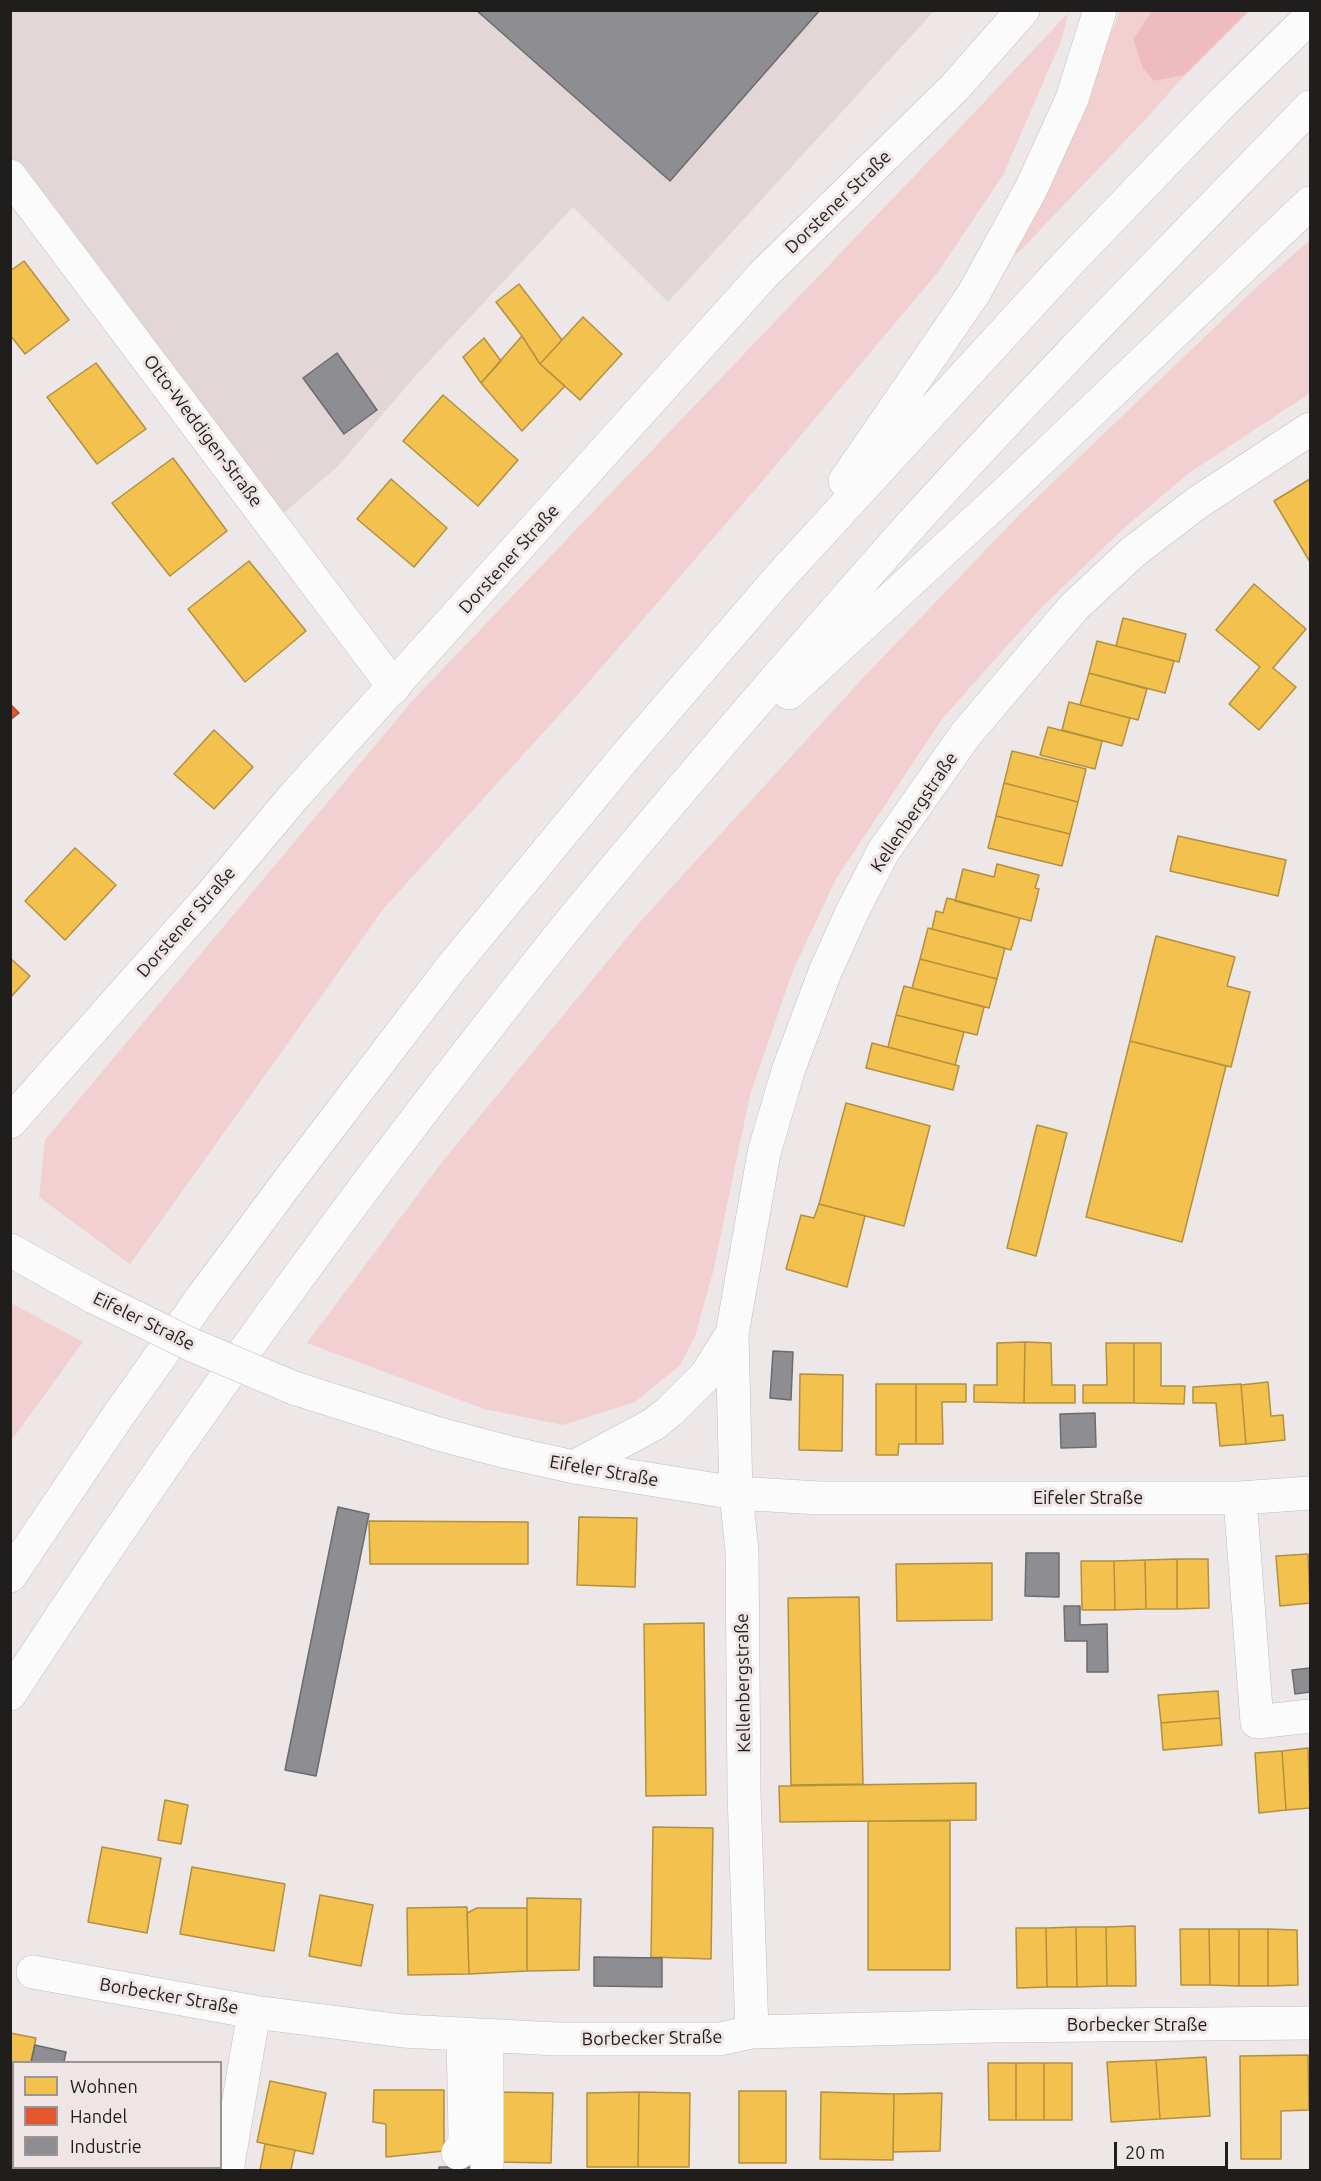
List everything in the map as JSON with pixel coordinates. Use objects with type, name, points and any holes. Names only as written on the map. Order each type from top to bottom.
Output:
[{"type":"main road","name":"Dorstener Straße","points":[[10,1122],[199,909],[296,794],[763,275],[955,87],[1023,10]]},
{"type":"main road","points":[[780,577],[974,293],[1031,189],[1067,109],[1100,10]]},
{"type":"main road","points":[[10,1576],[118,1416],[203,1296],[444,977],[625,757],[780,577],[1070,262],[1221,104],[1311,17]]},
{"type":"main road","points":[[10,1694],[238,1357],[345,1212],[586,903],[914,523],[1116,306],[1311,107]]},
{"type":"main road","name":"Otto-Weddigen-Straße","points":[[10,176],[394,687]]},
{"type":"main road","points":[[675,798],[1010,490],[1311,203]]},
{"type":"main road","name":"Kellenbergstraße","points":[[752,2032],[744,1793],[742,1551],[736,1493],[732,1334],[764,1153],[788,1071],[829,962],[883,852],[966,734],[1074,607],[1133,552],[1197,503],[1311,429]]},
{"type":"main road","name":"Eifeler Straße","points":[[10,1250],[94,1298],[192,1345],[294,1388],[439,1434],[574,1467],[736,1493],[819,1498],[1240,1498],[1311,1493]]},
{"type":"main road","name":"Kellenbergstraße","points":[[574,1467],[654,1424],[670,1411],[706,1375],[732,1334]]},
{"type":"main road","points":[[1240,1498],[1252,1682],[1257,1722],[1311,1716]]},
{"type":"main road","name":"Borbecker Straße","points":[[33,1972],[254,2012],[403,2031],[557,2039],[720,2039],[752,2032],[992,2026],[1311,2023]]},
{"type":"main road","points":[[227,2170],[254,2012]]},
{"type":"main road","points":[[458,2154],[464,2145],[475,2035]]},
{"type":"main road","points":[[475,2035],[486,2134],[487,2170]]},
{"type":"shaded area","points":[[11,11],[934,11],[668,302],[573,207],[418,373],[337,467],[278,518],[11,166]]},
{"type":"shaded area","points":[[1120,11],[1152,11],[1133,39],[1154,81],[1185,75],[1017,254],[1012,248],[1064,148]]},
{"type":"shaded area","points":[[1152,11],[1249,11],[1185,75],[1154,81],[1143,68],[1133,39]]},
{"type":"shaded area","points":[[1068,13],[1062,39],[1003,175],[938,272],[754,491],[581,691],[384,908],[130,1264],[39,1197],[45,1140],[414,699]]},
{"type":"shaded area","points":[[1310,240],[1310,393],[1189,473],[1125,527],[1039,610],[942,719],[836,879],[793,970],[750,1095],[713,1272],[695,1336],[680,1365],[635,1402],[563,1425],[484,1409],[307,1343],[442,1162],[640,922],[863,678],[1021,513],[1259,285]]},
{"type":"shaded area","points":[[11,1303],[83,1342],[11,1441]]},
{"type":"building: Wohnen","points":[[24,261],[69,320],[25,354],[10,335],[10,271]]},
{"type":"building: Wohnen","points":[[519,284],[562,340],[540,364],[496,302]]},
{"type":"building: Wohnen","points":[[583,317],[622,354],[580,400],[540,364]]},
{"type":"building: Wohnen","points":[[522,336],[540,364],[565,386],[522,431],[481,383]]},
{"type":"building: Wohnen","points":[[484,338],[501,361],[481,383],[463,357]]},
{"type":"building: Wohnen","points":[[96,363],[146,429],[97,464],[47,397]]},
{"type":"building: Wohnen","points":[[443,395],[518,460],[478,506],[403,441]]},
{"type":"building: Wohnen","points":[[173,458],[227,531],[170,576],[112,503]]},
{"type":"building: Wohnen","points":[[391,479],[447,528],[414,567],[357,519]]},
{"type":"building: Wohnen","points":[[1310,479],[1310,562],[1274,501]]},
{"type":"building: Wohnen","points":[[249,561],[306,631],[245,682],[188,609]]},
{"type":"building: Wohnen","points":[[1254,584],[1306,629],[1273,668],[1296,687],[1259,730],[1229,704],[1260,667],[1216,630]]},
{"type":"building: Wohnen","points":[[1123,618],[1186,634],[1179,662],[1116,646]]},
{"type":"building: Wohnen","points":[[1097,641],[1174,661],[1165,693],[1089,673]]},
{"type":"building: Wohnen","points":[[1089,673],[1147,689],[1138,720],[1080,705]]},
{"type":"building: Wohnen","points":[[1069,702],[1130,718],[1122,746],[1062,730]]},
{"type":"building: Wohnen","points":[[1048,727],[1102,741],[1095,769],[1040,755]]},
{"type":"building: Wohnen","points":[[214,730],[253,767],[214,809],[174,774]]},
{"type":"building: Wohnen","points":[[1012,751],[1086,769],[1078,802],[1004,783]]},
{"type":"building: Wohnen","points":[[1004,783],[1078,802],[1070,834],[996,816]]},
{"type":"building: Wohnen","points":[[996,816],[1070,834],[1062,866],[988,848]]},
{"type":"building: Wohnen","points":[[1178,836],[1286,860],[1278,896],[1170,871]]},
{"type":"building: Wohnen","points":[[75,848],[116,885],[65,940],[25,901]]},
{"type":"building: Wohnen","points":[[997,864],[1039,875],[1035,888],[1039,889],[1031,921],[955,901],[963,869],[994,877]]},
{"type":"building: Wohnen","points":[[947,898],[1020,918],[1011,950],[932,929],[936,911],[943,913]]},
{"type":"building: Wohnen","points":[[928,928],[1005,948],[997,979],[920,959]]},
{"type":"building: Wohnen","points":[[1156,936],[1235,957],[1227,986],[1250,992],[1231,1067],[1130,1041]]},
{"type":"building: Wohnen","points":[[10,958],[30,976],[10,998]]},
{"type":"building: Wohnen","points":[[920,959],[997,979],[989,1008],[912,988]]},
{"type":"building: Wohnen","points":[[904,986],[984,1007],[977,1035],[896,1015]]},
{"type":"building: Wohnen","points":[[896,1015],[964,1032],[955,1065],[888,1047]]},
{"type":"building: Wohnen","points":[[1130,1041],[1226,1066],[1182,1242],[1086,1217]]},
{"type":"building: Wohnen","points":[[872,1043],[959,1066],[953,1090],[866,1068]]},
{"type":"building: Wohnen","points":[[846,1103],[930,1126],[904,1226],[819,1204]]},
{"type":"building: Wohnen","points":[[1037,1125],[1067,1133],[1036,1256],[1007,1248]]},
{"type":"building: Wohnen","points":[[819,1204],[865,1216],[847,1287],[786,1269],[801,1215],[814,1218]]},
{"type":"building: Wohnen","points":[[1025,1342],[1024,1403],[974,1402],[974,1385],[997,1385],[997,1343]]},
{"type":"building: Wohnen","points":[[1025,1342],[1051,1343],[1052,1385],[1075,1385],[1075,1403],[1024,1403]]},
{"type":"building: Wohnen","points":[[1106,1343],[1134,1343],[1134,1403],[1083,1403],[1083,1385],[1107,1385]]},
{"type":"building: Wohnen","points":[[1134,1343],[1161,1343],[1161,1386],[1185,1386],[1184,1404],[1134,1403]]},
{"type":"building: Wohnen","points":[[800,1374],[843,1375],[842,1451],[799,1450]]},
{"type":"building: Wohnen","points":[[1268,1382],[1271,1416],[1283,1415],[1285,1440],[1246,1444],[1241,1385]]},
{"type":"building: Wohnen","points":[[876,1384],[916,1384],[916,1444],[899,1444],[898,1455],[876,1455]]},
{"type":"building: Wohnen","points":[[916,1384],[966,1384],[966,1402],[942,1402],[943,1444],[916,1444]]},
{"type":"building: Wohnen","points":[[1241,1384],[1246,1444],[1220,1446],[1216,1403],[1193,1403],[1193,1387]]},
{"type":"building: Wohnen","points":[[579,1517],[637,1518],[635,1587],[577,1585]]},
{"type":"building: Wohnen","points":[[369,1521],[528,1522],[528,1564],[370,1564]]},
{"type":"building: Wohnen","points":[[1308,1554],[1310,1603],[1280,1606],[1276,1556]]},
{"type":"building: Wohnen","points":[[1177,1559],[1208,1559],[1209,1608],[1177,1609]]},
{"type":"building: Wohnen","points":[[1177,1559],[1177,1609],[1146,1609],[1145,1560]]},
{"type":"building: Wohnen","points":[[1145,1560],[1146,1609],[1115,1610],[1114,1561]]},
{"type":"building: Wohnen","points":[[1081,1561],[1114,1561],[1115,1610],[1082,1610]]},
{"type":"building: Wohnen","points":[[992,1563],[992,1620],[897,1621],[896,1564]]},
{"type":"building: Wohnen","points":[[859,1597],[863,1784],[791,1785],[788,1598]]},
{"type":"building: Wohnen","points":[[704,1623],[706,1795],[646,1796],[644,1624]]},
{"type":"building: Wohnen","points":[[1218,1691],[1220,1718],[1161,1723],[1158,1695]]},
{"type":"building: Wohnen","points":[[1220,1718],[1222,1745],[1163,1750],[1161,1723]]},
{"type":"building: Wohnen","points":[[1308,1748],[1310,1808],[1286,1810],[1282,1751]]},
{"type":"building: Wohnen","points":[[1282,1751],[1286,1810],[1259,1813],[1255,1753]]},
{"type":"building: Wohnen","points":[[976,1783],[976,1820],[780,1822],[779,1786]]},
{"type":"building: Wohnen","points":[[165,1800],[188,1805],[181,1844],[158,1840]]},
{"type":"building: Wohnen","points":[[868,1821],[950,1821],[950,1970],[868,1970]]},
{"type":"building: Wohnen","points":[[653,1827],[713,1828],[711,1959],[651,1957]]},
{"type":"building: Wohnen","points":[[102,1847],[161,1858],[147,1933],[88,1922]]},
{"type":"building: Wohnen","points":[[192,1867],[285,1884],[274,1951],[180,1934]]},
{"type":"building: Wohnen","points":[[320,1895],[373,1905],[361,1966],[309,1956]]},
{"type":"building: Wohnen","points":[[527,1898],[581,1899],[579,1970],[527,1971]]},
{"type":"building: Wohnen","points":[[467,1907],[469,1974],[408,1975],[407,1908]]},
{"type":"building: Wohnen","points":[[477,1908],[527,1908],[527,1971],[469,1974],[467,1913]]},
{"type":"building: Wohnen","points":[[1135,1926],[1136,1986],[1107,1986],[1106,1927]]},
{"type":"building: Wohnen","points":[[1076,1927],[1106,1927],[1107,1986],[1077,1987]]},
{"type":"building: Wohnen","points":[[1076,1927],[1077,1987],[1047,1987],[1046,1928]]},
{"type":"building: Wohnen","points":[[1016,1928],[1046,1928],[1047,1987],[1017,1988]]},
{"type":"building: Wohnen","points":[[1180,1929],[1209,1929],[1210,1985],[1181,1985]]},
{"type":"building: Wohnen","points":[[1209,1929],[1239,1929],[1239,1986],[1210,1985]]},
{"type":"building: Wohnen","points":[[1239,1929],[1268,1929],[1268,1986],[1239,1986]]},
{"type":"building: Wohnen","points":[[1268,1929],[1297,1930],[1298,1985],[1268,1986]]},
{"type":"building: Wohnen","points":[[10,2033],[36,2038],[31,2061],[12,2061],[12,2097],[10,2097]]},
{"type":"building: Wohnen","points":[[1308,2055],[1309,2110],[1281,2111],[1281,2159],[1241,2159],[1240,2056]]},
{"type":"building: Wohnen","points":[[1206,2057],[1210,2116],[1160,2119],[1156,2060]]},
{"type":"building: Wohnen","points":[[1156,2060],[1160,2119],[1111,2122],[1107,2062]]},
{"type":"building: Wohnen","points":[[988,2063],[1016,2063],[1016,2120],[989,2120]]},
{"type":"building: Wohnen","points":[[1016,2063],[1044,2063],[1044,2120],[1016,2120]]},
{"type":"building: Wohnen","points":[[1044,2063],[1072,2063],[1072,2120],[1044,2120]]},
{"type":"building: Wohnen","points":[[270,2081],[326,2093],[313,2154],[257,2142]]},
{"type":"building: Wohnen","points":[[374,2090],[444,2090],[444,2151],[386,2157],[386,2124],[373,2122]]},
{"type":"building: Wohnen","points":[[739,2091],[786,2091],[786,2163],[739,2163]]},
{"type":"building: Wohnen","points":[[496,2092],[553,2093],[551,2163],[495,2162]]},
{"type":"building: Wohnen","points":[[639,2092],[638,2167],[587,2167],[587,2093]]},
{"type":"building: Wohnen","points":[[639,2092],[690,2093],[689,2167],[638,2167]]},
{"type":"building: Wohnen","points":[[821,2092],[894,2094],[893,2160],[820,2159]]},
{"type":"building: Wohnen","points":[[942,2093],[940,2151],[893,2152],[894,2094]]},
{"type":"building: Wohnen","points":[[265,2144],[295,2150],[291,2170],[260,2170]]},
{"type":"building: Handel","points":[[10,704],[19,713],[10,720]]},
{"type":"building: Industrie","points":[[476,10],[820,10],[670,181]]},
{"type":"building: Industrie","points":[[337,353],[377,410],[344,434],[303,378]]},
{"type":"building: Industrie","points":[[773,1351],[793,1352],[791,1400],[770,1398]]},
{"type":"building: Industrie","points":[[1095,1413],[1096,1447],[1061,1448],[1060,1414]]},
{"type":"building: Industrie","points":[[338,1507],[369,1514],[316,1776],[285,1770]]},
{"type":"building: Industrie","points":[[1026,1553],[1059,1553],[1059,1597],[1025,1596]]},
{"type":"building: Industrie","points":[[1064,1606],[1080,1606],[1080,1625],[1107,1624],[1108,1672],[1087,1672],[1087,1641],[1065,1641]]},
{"type":"building: Industrie","points":[[1310,1668],[1310,1692],[1295,1694],[1292,1670]]},
{"type":"building: Industrie","points":[[594,1957],[662,1958],[662,1987],[594,1986]]},
{"type":"building: Industrie","points":[[35,2045],[66,2052],[64,2061],[31,2061]]},
{"type":"building: Industrie","points":[[439,2167],[474,2167],[474,2170],[439,2170]]}]
